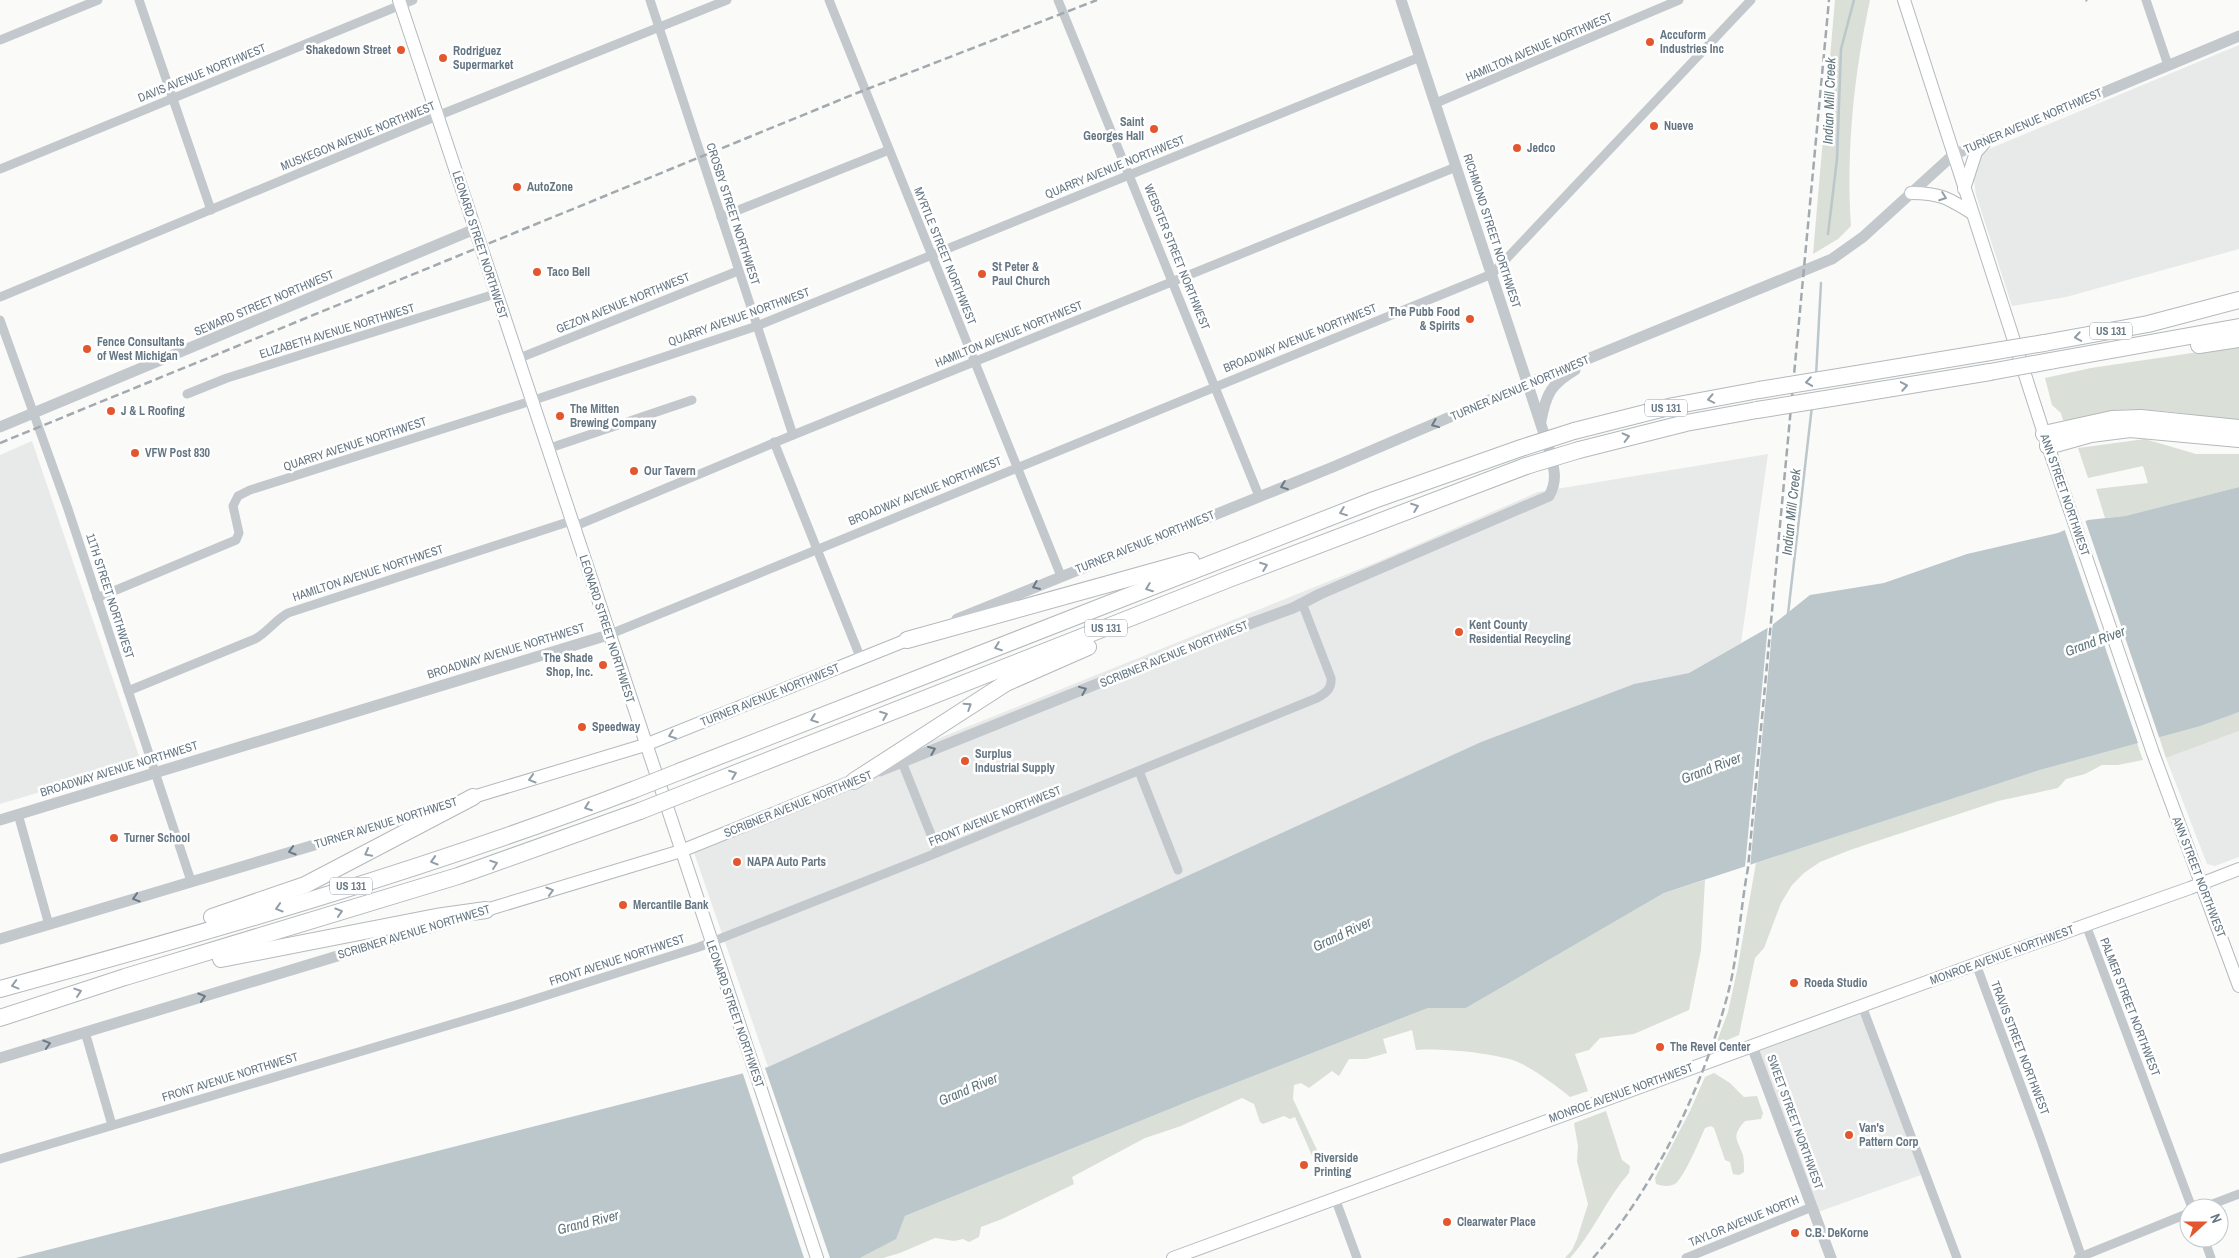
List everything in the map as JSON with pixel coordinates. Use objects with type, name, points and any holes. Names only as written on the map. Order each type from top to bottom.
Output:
[{"type":"highway","points":[[2177,317],[2239,294]]},
{"type":"highway","name":"US 131","points":[[0,989],[64,972],[450,856],[633,790],[1437,476],[1574,431],[1674,406],[1759,390],[2044,343],[2177,317],[2239,300]]},
{"type":"highway","name":"US 131","points":[[0,1018],[125,977],[458,876],[640,811],[1230,579],[1526,466],[1678,424],[1990,372],[2239,327]]},
{"type":"highway","points":[[2108,351],[2200,345],[2239,339]]},
{"type":"highway","points":[[2046,440],[2112,419],[2141,418],[2239,428]]},
{"type":"highway","points":[[2046,440],[2130,429],[2239,439]]},
{"type":"highway","points":[[907,640],[1096,589],[1292,532]]},
{"type":"highway","points":[[854,781],[1006,683],[1036,668],[1182,607],[1230,579]]},
{"type":"highway","points":[[64,972],[161,934],[305,885],[473,797]]},
{"type":"highway","points":[[125,977],[436,917],[486,910]]},
{"type":"main road","name":"ANN STREET NORTHWEST","points":[[1904,0],[1952,155],[2074,523],[2153,753],[2239,986]]},
{"type":"main road","name":"LEONARD STREET NORTHWEST","points":[[399,3],[817,1258]]},
{"type":"main road","points":[[1964,189],[1976,152],[1986,141]]},
{"type":"main road","points":[[1911,193],[1945,197],[1972,213]]},
{"type":"main road","name":"TURNER AVENUE NORTHWEST","points":[[473,797],[646,745],[907,640]]},
{"type":"main road","name":"SCRIBNER AVENUE NORTHWEST","points":[[486,910],[681,851],[854,781]]},
{"type":"main road","name":"MONROE AVENUE NORTHWEST","points":[[1173,1258],[2239,868]]},
{"type":"street","points":[[0,40],[98,0]]},
{"type":"street","points":[[140,0],[211,210]]},
{"type":"street","name":"DAVIS AVENUE NORTHWEST","points":[[0,169],[399,3],[413,0]]},
{"type":"street","name":"CROSBY STREET NORTHWEST","points":[[650,0],[793,434]]},
{"type":"street","name":"MUSKEGON AVENUE NORTHWEST","points":[[0,296],[437,116],[727,0]]},
{"type":"street","name":"MYRTLE STREET NORTHWEST","points":[[829,0],[1061,576]]},
{"type":"street","name":"WEBSTER STREET NORTHWEST","points":[[1058,0],[1174,281],[1259,496]]},
{"type":"street","name":"RICHMOND STREET NORTHWEST","points":[[1401,0],[1541,423],[1555,472]]},
{"type":"street","name":"HAMILTON AVENUE NORTHWEST","points":[[1436,104],[1679,0]]},
{"type":"street","name":"BROADWAY AVENUE NORTHWEST","points":[[0,820],[608,634],[817,551],[1492,274],[1750,0]]},
{"type":"street","points":[[2146,0],[2168,65]]},
{"type":"street","name":"TURNER AVENUE NORTHWEST","points":[[907,640],[1333,467],[1832,260],[1863,237],[1952,155],[2239,36]]},
{"type":"street","name":"QUARRY AVENUE NORTHWEST","points":[[97,598],[236,540],[239,533],[233,506],[238,496],[250,490],[531,401],[757,326],[1420,57]]},
{"type":"street","points":[[721,217],[889,150]]},
{"type":"street","name":"HAMILTON AVENUE NORTHWEST","points":[[128,691],[254,639],[267,632],[280,617],[288,612],[572,524],[1456,167]]},
{"type":"street","name":"SEWARD STREET NORTHWEST","points":[[0,427],[475,229]]},
{"type":"street","name":"GEZON AVENUE NORTHWEST","points":[[517,359],[738,271]]},
{"type":"street","name":"ELIZABETH AVENUE NORTHWEST","points":[[187,394],[228,378],[496,294]]},
{"type":"street","name":"11TH STREET NORTHWEST","points":[[0,320],[35,413],[191,881]]},
{"type":"street","points":[[1541,423],[1545,401],[1552,387],[1565,376],[1607,352]]},
{"type":"street","points":[[547,449],[692,400]]},
{"type":"street","points":[[774,442],[862,659]]},
{"type":"street","name":"SCRIBNER AVENUE NORTHWEST","points":[[854,781],[1302,603],[1542,500],[1549,496],[1553,490],[1555,472]]},
{"type":"street","name":"FRONT AVENUE NORTHWEST","points":[[0,1159],[513,1006],[711,943],[1317,698],[1327,693],[1332,684],[1302,603]]},
{"type":"street","points":[[902,762],[938,852]]},
{"type":"street","points":[[1139,771],[1178,870]]},
{"type":"street","name":"TURNER AVENUE NORTHWEST","points":[[0,939],[473,797]]},
{"type":"street","points":[[18,814],[49,925]]},
{"type":"street","name":"SCRIBNER AVENUE NORTHWEST","points":[[0,1058],[486,910]]},
{"type":"street","name":"PALMER STREET NORTHWEST","points":[[2086,925],[2188,1198]]},
{"type":"street","name":"TRAVIS STREET NORTHWEST","points":[[1976,964],[2042,1140],[2080,1258]]},
{"type":"street","points":[[1862,1006],[1958,1258]]},
{"type":"street","points":[[85,1032],[112,1125]]},
{"type":"street","name":"SWEET STREET NORTHWEST","points":[[1752,1046],[1830,1258]]},
{"type":"street","points":[[1335,1198],[1357,1258]]},
{"type":"street","name":"TAYLOR AVENUE NORTH","points":[[1686,1258],[1812,1207]]},
{"type":"street","points":[[2080,1258],[2179,1217]]},
{"type":"shaded area","points":[[1835,0],[1870,0],[1864,28],[1853,112],[1850,169],[1851,226],[1838,239],[1813,254]]},
{"type":"shaded area","points":[[2239,45],[2239,249],[2066,297],[2012,306],[1976,195],[1973,174],[1984,151]]},
{"type":"shaded area","points":[[2239,346],[2239,421],[2178,412],[2131,409],[2063,420],[2061,413],[2052,405],[2045,378],[2091,368]]},
{"type":"shaded area","points":[[2145,439],[2196,454],[2239,454],[2239,487],[2125,516],[2105,518],[2096,489],[2148,483],[2143,466],[2088,478],[2078,448]]},
{"type":"shaded area","points":[[32,441],[141,762],[0,804],[0,455]]},
{"type":"shaded area","points":[[1768,454],[1741,643],[1689,673],[1634,684],[1481,742],[768,1067],[690,841],[860,770],[1377,562],[1538,492]]},
{"type":"shaded area","points":[[2239,712],[2239,731],[2166,758],[2159,737]]},
{"type":"shaded area","points":[[2239,731],[2239,857],[2215,866],[2207,864],[2166,758]]},
{"type":"shaded area","points":[[2137,743],[2143,760],[2118,765],[2102,765],[2085,774],[2066,779],[2058,788],[1998,801],[1850,850],[1820,862],[1804,873],[1792,885],[1781,903],[1764,948],[1755,958],[1739,1035],[1718,1044],[1717,1041],[1728,1012],[1737,971],[1756,863],[2040,770]]},
{"type":"shaded area","points":[[1705,880],[1701,950],[1689,1010],[1634,1034],[1600,1038],[1589,1050],[1575,1054],[1588,1091],[1570,1097],[1547,1079],[1513,1060],[1486,1054],[1416,1050],[1412,1030],[1383,1039],[1387,1053],[1366,1059],[1349,1059],[1339,1076],[1332,1071],[1309,1088],[1301,1083],[1294,1085],[1293,1099],[1317,1150],[1321,1176],[1295,1117],[1290,1119],[1284,1116],[1263,1124],[1260,1122],[1254,1104],[1242,1098],[1181,1126],[1145,1138],[1072,1177],[1074,1184],[1002,1219],[981,1227],[979,1237],[969,1242],[963,1239],[954,1241],[935,1238],[883,1258],[860,1258],[895,1239],[905,1216],[1192,1100],[1428,1008],[1466,1008],[1664,893]]},
{"type":"shaded area","points":[[1860,1013],[1921,1175],[1818,1212],[1759,1049]]},
{"type":"shaded area","points":[[1714,1073],[1730,1083],[1744,1097],[1757,1096],[1763,1113],[1761,1119],[1745,1121],[1737,1134],[1736,1138],[1743,1155],[1744,1172],[1739,1175],[1733,1174],[1730,1162],[1725,1160],[1714,1128],[1711,1126],[1705,1128],[1692,1158],[1679,1180],[1670,1186],[1656,1184],[1655,1178],[1690,1111],[1705,1077]]},
{"type":"shaded area","points":[[1606,1111],[1622,1160],[1630,1166],[1629,1173],[1578,1248],[1570,1258],[1565,1258],[1572,1250],[1577,1239],[1588,1204],[1577,1161],[1578,1146],[1574,1123]]},
{"type":"water","name":"Grand River","points":[[2239,487],[2239,712],[2200,726],[2040,770],[1664,893],[1466,1008],[1428,1008],[1192,1100],[905,1216],[896,1239],[860,1258],[16,1258],[768,1067],[1481,742],[1634,684],[1689,673],[1771,626],[1810,595],[1884,583],[1967,554],[2058,533],[2088,520],[2125,516]]},
{"type":"pier","points":[[2085,520],[2160,740],[2139,746],[2064,528]]},
{"type":"pier","points":[[1773,621],[1750,868],[1745,867],[1768,625]]},
{"type":"pier","points":[[764,1065],[830,1258],[804,1258],[742,1071]]},
{"type":"waterway","name":"Indian Mill Creek","points":[[1828,234],[1837,159],[1841,49],[1854,0]]},
{"type":"waterway","name":"Indian Mill Creek","points":[[1816,376],[1821,283]]},
{"type":"waterway","name":"Indian Mill Creek","points":[[1788,614],[1812,406]]},
{"type":"railway","points":[[0,443],[857,93],[1097,0]]},
{"type":"railway","points":[[1593,1258],[1638,1197],[1678,1127],[1695,1091],[1709,1054],[1734,967],[1748,868],[1829,0]]},
{"type":"place","name":"Accuform Industries Inc","points":[[1650,42]]},
{"type":"place","name":"Shakedown Street","points":[[401,50]]},
{"type":"place","name":"Rodriguez Supermarket","points":[[443,58]]},
{"type":"place","name":"Nueve","points":[[1654,126]]},
{"type":"place","name":"Saint Georges Hall","points":[[1154,129]]},
{"type":"place","name":"Jedco","points":[[1517,148]]},
{"type":"place","name":"AutoZone","points":[[517,187]]},
{"type":"place","name":"Taco Bell","points":[[537,272]]},
{"type":"place","name":"St Peter & Paul Church","points":[[982,274]]},
{"type":"place","name":"The Pubb Food & Spirits","points":[[1470,319]]},
{"type":"place","name":"Fence Consultants of West Michigan","points":[[87,349]]},
{"type":"place","name":"J & L Roofing","points":[[111,411]]},
{"type":"place","name":"The Mitten Brewing Company","points":[[560,416]]},
{"type":"place","name":"VFW Post 830","points":[[135,453]]},
{"type":"place","name":"Our Tavern","points":[[634,471]]},
{"type":"place","name":"Kent County Residential Recycling","points":[[1459,632]]},
{"type":"place","name":"The Shade Shop, Inc.","points":[[603,665]]},
{"type":"place","name":"Speedway","points":[[582,727]]},
{"type":"place","name":"Surplus Industrial Supply","points":[[965,761]]},
{"type":"place","name":"Turner School","points":[[114,838]]},
{"type":"place","name":"NAPA Auto Parts","points":[[737,862]]},
{"type":"place","name":"Mercantile Bank","points":[[623,905]]},
{"type":"place","name":"Roeda Studio","points":[[1794,983]]},
{"type":"place","name":"The Revel Center","points":[[1660,1047]]},
{"type":"place","name":"Van's Pattern Corp","points":[[1849,1135]]},
{"type":"place","name":"Riverside Printing","points":[[1304,1165]]},
{"type":"place","name":"Clearwater Place","points":[[1447,1222]]},
{"type":"place","name":"C.B. DeKorne","points":[[1795,1233]]}]
